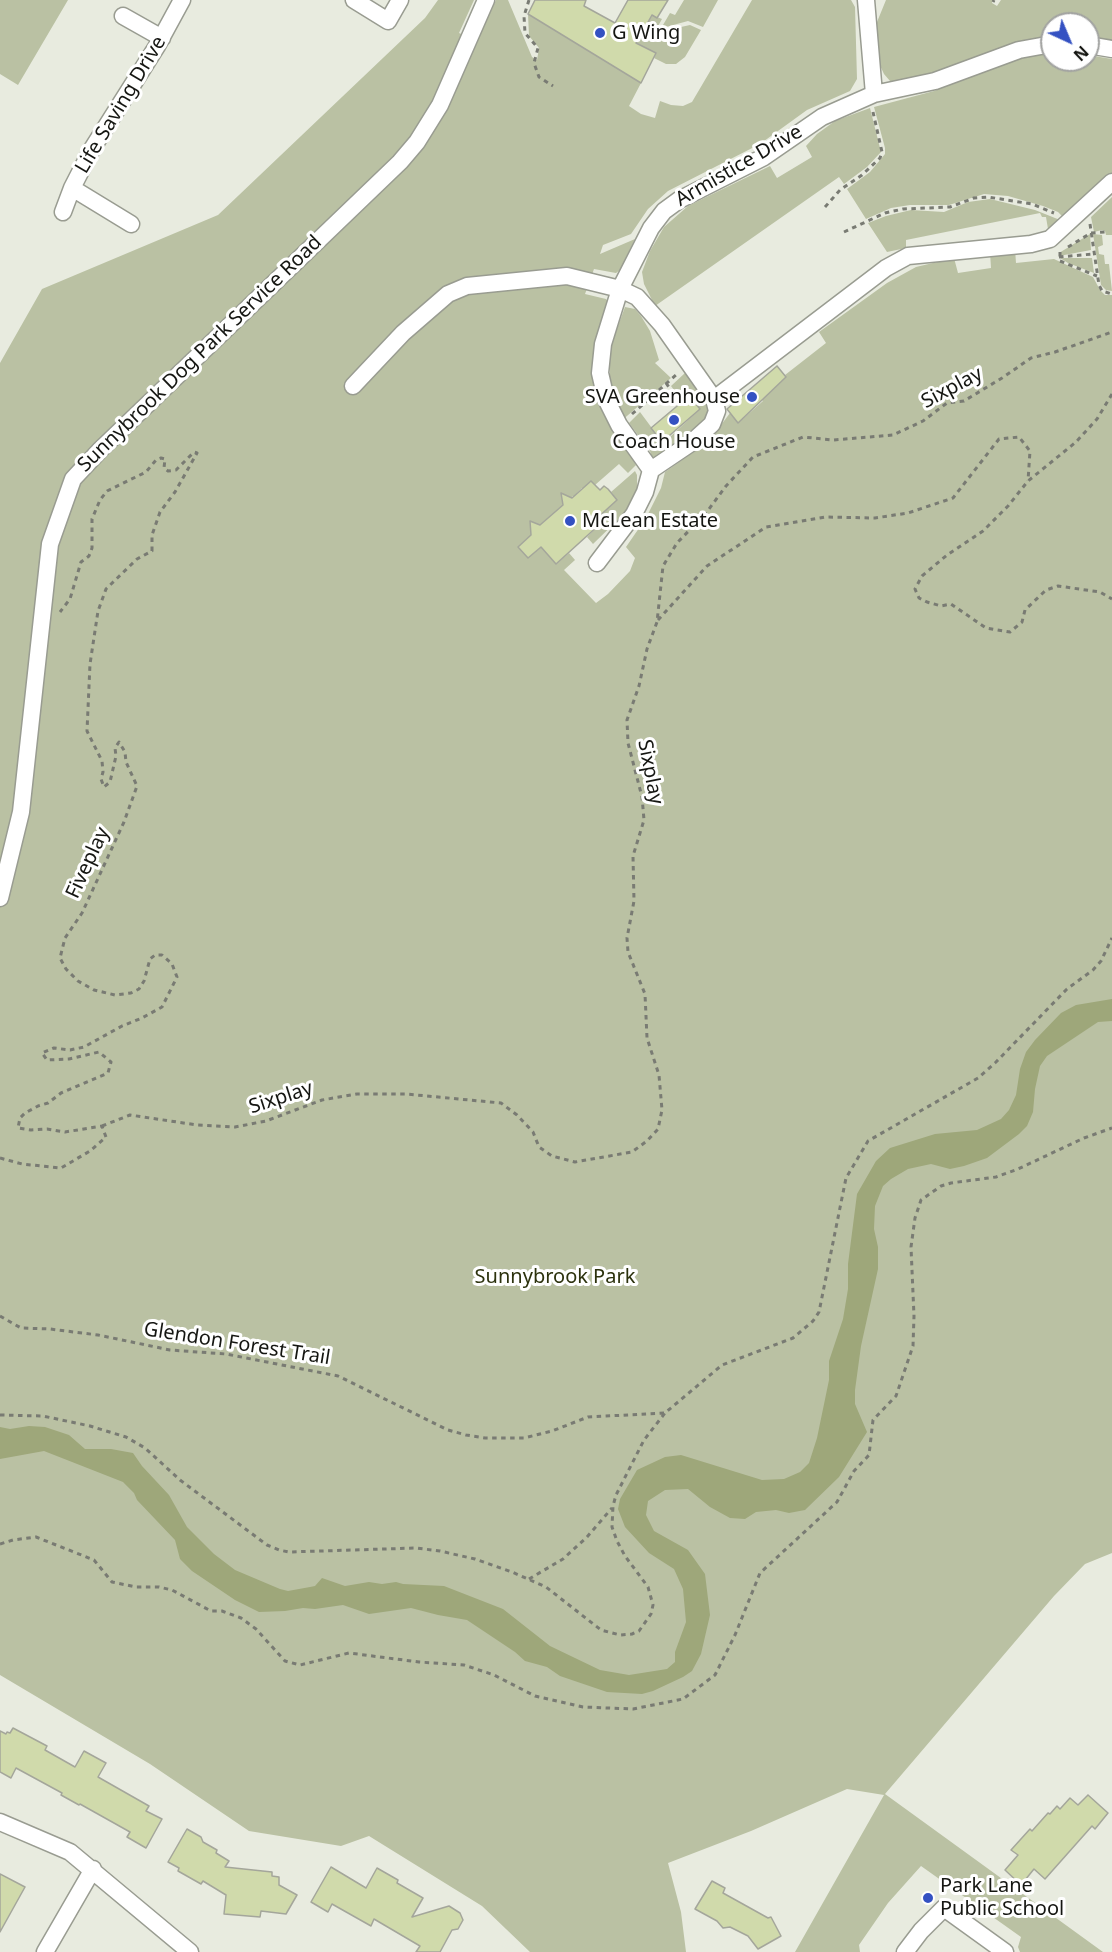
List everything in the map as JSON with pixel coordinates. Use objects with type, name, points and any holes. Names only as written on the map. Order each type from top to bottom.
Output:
[{"type":"street","name":"Life Saving Drive","points":[[63,212],[72,188],[92,149],[162,38],[182,0]]},
{"type":"street","points":[[354,0],[388,21],[400,0]]},
{"type":"street","name":"Sunnybrook Dog Park Service Road","points":[[0,898],[21,812],[50,544],[73,479],[100,449],[406,155],[440,105],[486,0]]},
{"type":"street","points":[[867,0],[874,94]]},
{"type":"street","points":[[123,16],[162,38]]},
{"type":"street","name":"Armistice Drive","points":[[651,470],[619,425],[606,399],[600,373],[603,344],[620,289],[651,228],[664,211],[679,200],[764,157],[822,117],[874,94],[935,81],[1019,50],[1040,46]]},
{"type":"street","points":[[714,399],[886,268],[908,256],[1031,244],[1050,239],[1112,182]]},
{"type":"street","points":[[72,188],[131,224]]},
{"type":"street","points":[[353,386],[431,308],[448,294],[467,286],[567,276],[620,289],[638,297],[662,325],[714,399],[717,411],[712,424],[691,443],[651,470],[645,492],[634,514],[597,563]]},
{"type":"street","points":[[0,1822],[70,1852],[190,1952]]},
{"type":"street","points":[[45,1952],[93,1869]]},
{"type":"street","points":[[904,1952],[944,1908],[1005,1952]]},
{"type":"path","points":[[529,0],[524,16],[525,33],[537,48],[534,63],[539,77],[554,86]]},
{"type":"path","points":[[825,207],[840,190],[862,175],[880,158],[882,152],[872,108],[874,94]]},
{"type":"path","points":[[844,232],[885,213],[903,208],[950,207],[975,198],[988,197],[1032,204],[1052,212],[1067,223]]},
{"type":"path","points":[[1084,207],[1090,220],[1093,254],[1100,288],[1112,294]]},
{"type":"path","points":[[1097,276],[1060,261],[1058,253],[1091,233],[1106,232]]},
{"type":"path","points":[[1059,257],[1093,254]]},
{"type":"path","name":"Sixplay","points":[[102,1126],[130,1115],[197,1125],[235,1127],[266,1121],[322,1100],[357,1094],[406,1094],[501,1103],[517,1115],[533,1132],[539,1147],[552,1156],[575,1162],[632,1152],[647,1141],[658,1129],[662,1110],[659,1075],[647,1038],[645,994],[628,952],[627,938],[634,901],[633,856],[644,820],[642,798],[628,743],[627,720],[657,622],[663,566],[677,543],[706,513],[726,486],[753,457],[803,436],[832,440],[893,435],[922,421],[947,403],[964,400],[1002,378],[1030,358],[1112,332]]},
{"type":"path","points":[[619,425],[689,363]]},
{"type":"path","points":[[666,383],[679,402],[682,395],[693,394]]},
{"type":"path","points":[[1112,394],[1097,419],[1076,442],[1028,481],[1008,506],[983,531],[947,555],[922,576],[915,588],[919,597],[941,606],[951,604],[986,628],[1010,632],[1022,622],[1025,610],[1046,590],[1059,586],[1100,592],[1112,599]]},
{"type":"path","points":[[657,622],[707,566],[766,527],[825,517],[875,518],[908,513],[953,498],[999,439],[1019,436],[1030,451],[1028,481]]},
{"type":"path","name":"Fiveplay","points":[[40,629],[58,615],[70,598],[81,562],[89,556],[92,548],[92,519],[100,500],[107,491],[146,472],[161,458],[165,459],[164,468],[168,471],[176,470],[194,452],[197,453],[175,492],[160,512],[152,535],[153,551],[137,559],[106,589],[98,611],[90,664],[87,731],[102,761],[101,779],[104,787],[110,782],[116,756],[115,748],[119,742],[137,786],[124,822],[82,913],[65,938],[60,958],[66,969],[78,981],[94,990],[115,995],[131,993],[139,989],[144,981],[150,959],[155,955],[167,958],[177,977],[162,1007],[84,1047],[70,1050],[54,1048],[42,1053],[47,1060],[69,1059],[99,1052],[111,1062],[108,1073],[61,1093],[48,1103],[25,1113],[20,1118],[18,1128],[65,1132],[102,1126]]},
{"type":"path","points":[[0,1415],[44,1416],[126,1437],[145,1448],[180,1480],[267,1545],[279,1550],[290,1552],[416,1548],[440,1551],[494,1564],[530,1579],[546,1587],[606,1633],[625,1635],[639,1630],[651,1614],[653,1605],[651,1596],[643,1579],[616,1541],[612,1527],[616,1495],[644,1440],[665,1413],[722,1365],[793,1338],[813,1321],[819,1312],[846,1178],[868,1141],[978,1078],[1066,990],[1094,970],[1112,938]]},
{"type":"path","points":[[0,1158],[22,1164],[61,1168],[90,1151],[106,1137],[102,1126]]},
{"type":"path","points":[[0,1544],[36,1537],[94,1560],[112,1582],[172,1590],[211,1611],[222,1611],[241,1618],[256,1629],[285,1661],[300,1665],[350,1653],[464,1665],[494,1675],[535,1696],[583,1707],[633,1709],[683,1700],[715,1676],[735,1635],[760,1573],[837,1502],[854,1471],[869,1455],[873,1420],[896,1396],[913,1346],[911,1247],[915,1218],[921,1200],[941,1186],[996,1177],[1112,1128]]},
{"type":"path","name":"Glendon Forest Trail","points":[[0,1316],[21,1328],[98,1335],[170,1350],[226,1354],[338,1376],[448,1430],[485,1438],[524,1438],[552,1431],[588,1417],[665,1413]]},
{"type":"path","points":[[530,1579],[563,1559],[587,1537],[613,1506]]},
{"type":"green space","points":[[0,0],[68,0],[18,85],[0,74]]},
{"type":"green space","name":"Sunnybrook Park","points":[[438,0],[474,0],[459,33],[477,41],[496,0],[508,0],[532,57],[537,60],[539,48],[529,36],[528,14],[641,83],[629,106],[641,114],[655,118],[660,101],[683,106],[692,102],[752,0],[851,0],[855,7],[857,79],[850,91],[807,110],[760,144],[668,191],[648,209],[631,234],[603,245],[600,254],[635,239],[620,270],[616,273],[594,269],[585,294],[606,299],[609,303],[607,416],[636,465],[628,473],[619,464],[595,485],[591,481],[584,489],[582,488],[577,493],[576,499],[573,496],[571,498],[566,496],[562,499],[563,505],[540,525],[535,523],[531,526],[531,535],[518,547],[528,558],[541,547],[556,564],[569,553],[575,560],[564,570],[596,603],[630,571],[635,558],[626,547],[646,518],[661,488],[665,472],[709,441],[730,413],[738,423],[763,401],[761,399],[786,377],[785,375],[826,343],[819,332],[887,283],[916,267],[954,258],[958,273],[991,268],[990,252],[1015,249],[1016,263],[1054,259],[1093,277],[1105,295],[1112,295],[1112,1553],[1085,1564],[1054,1596],[885,1794],[1103,1952],[1020,1952],[1018,1947],[1021,1937],[921,1866],[888,1903],[859,1945],[860,1952],[795,1952],[884,1795],[847,1789],[751,1831],[668,1863],[681,1912],[686,1952],[530,1952],[482,1906],[369,1836],[341,1846],[249,1831],[150,1764],[0,1675],[0,363],[42,289],[218,215],[425,18]]},
{"type":"green space","points":[[684,0],[718,0],[703,27],[688,21],[666,27],[663,25],[670,13],[675,15]]},
{"type":"green space","points":[[886,0],[993,0],[992,3],[997,6],[1001,0],[1112,0],[1112,40],[1100,38],[1100,12],[1040,12],[1040,39],[903,82],[890,81],[877,59],[877,22]]},
{"type":"green space","points":[[652,15],[662,19],[657,28],[663,31],[690,25],[701,30],[685,57],[676,64],[666,64],[654,58],[656,53],[636,43]]},
{"type":"green space","points":[[1040,54],[1040,72],[1100,72],[1100,57],[1112,59],[1112,174],[1063,217],[1058,212],[1043,206],[1008,196],[984,194],[949,205],[910,205],[891,208],[866,219],[847,189],[870,172],[885,154],[874,107],[934,91],[993,65]]},
{"type":"green space","points":[[870,108],[881,152],[867,167],[844,184],[839,177],[655,306],[644,284],[642,272],[650,251],[664,227],[688,206],[770,166],[777,178],[812,157],[806,146],[817,134],[835,121]]},
{"type":"green space","points":[[1112,197],[1112,235],[1106,235],[1102,230],[1094,232],[1091,217]]},
{"type":"green space","points":[[990,199],[1035,210],[1060,220],[1048,229],[1046,217],[1042,217],[1040,213],[906,240],[906,248],[887,252],[868,223],[911,210],[944,212],[968,202]]},
{"type":"green space","points":[[1090,234],[1091,250],[1059,256],[1059,253]]},
{"type":"green space","points":[[1093,234],[1102,235],[1103,245],[1098,247],[1099,254],[1104,255],[1105,264],[1109,264],[1112,291],[1106,290],[1101,285]]},
{"type":"green space","points":[[1060,258],[1092,258],[1094,273],[1068,263]]},
{"type":"green space","points":[[625,307],[635,309],[641,316],[650,331],[659,360],[655,363],[671,378],[620,422],[610,390],[610,348]]},
{"type":"green space","points":[[685,373],[710,401],[711,411],[697,432],[652,458],[650,451],[629,423],[640,412],[663,443],[671,436],[700,409],[689,396],[681,403],[671,386]]},
{"type":"green space","points":[[635,471],[637,489],[626,512],[593,544],[587,537],[599,525],[595,520],[617,500],[611,492]]},
{"type":"shaded area","points":[[1112,999],[1112,1021],[1098,1022],[1047,1056],[1040,1066],[1033,1112],[1027,1126],[1019,1134],[987,1158],[950,1169],[931,1164],[908,1169],[883,1186],[875,1206],[874,1229],[878,1247],[878,1269],[861,1346],[855,1390],[855,1404],[867,1432],[839,1477],[805,1510],[789,1513],[776,1510],[756,1512],[745,1519],[730,1518],[710,1507],[688,1489],[665,1490],[648,1501],[646,1515],[654,1531],[688,1550],[705,1574],[710,1615],[701,1654],[692,1671],[653,1691],[642,1694],[607,1692],[560,1676],[547,1667],[525,1661],[467,1620],[411,1608],[369,1614],[343,1605],[259,1612],[235,1600],[192,1571],[180,1559],[175,1540],[123,1482],[44,1451],[0,1459],[0,1427],[10,1429],[29,1426],[45,1427],[69,1435],[85,1449],[111,1449],[133,1453],[169,1495],[187,1527],[214,1554],[235,1570],[280,1589],[288,1591],[315,1586],[322,1578],[345,1586],[369,1582],[382,1584],[396,1582],[444,1586],[503,1609],[550,1646],[600,1670],[629,1675],[667,1669],[675,1662],[675,1652],[686,1622],[683,1589],[674,1569],[649,1553],[625,1527],[618,1509],[620,1499],[637,1470],[665,1457],[681,1455],[762,1480],[784,1479],[800,1472],[809,1463],[817,1438],[829,1380],[829,1361],[843,1319],[857,1194],[876,1161],[890,1148],[935,1134],[977,1130],[1001,1119],[1009,1110],[1016,1095],[1020,1069],[1026,1052],[1035,1040],[1061,1013],[1076,1005]]},
{"type":"building","name":"G Wing","points":[[535,0],[586,0],[584,6],[615,23],[628,0],[668,0],[657,18],[652,15],[636,43],[656,53],[641,83],[528,14]]},
{"type":"building","name":"SVA Greenhouse","points":[[777,366],[786,377],[738,423],[727,409]]},
{"type":"building","name":"Coach House","points":[[689,396],[700,409],[662,442],[651,428]]},
{"type":"building","name":"McLean Estate","points":[[591,481],[600,490],[604,486],[617,500],[595,520],[599,525],[556,564],[541,547],[528,558],[518,547],[531,535],[530,521],[540,525],[563,505],[561,493],[572,498]]},
{"type":"building","points":[[13,1728],[47,1746],[45,1750],[75,1767],[84,1751],[106,1763],[98,1777],[149,1806],[146,1811],[162,1819],[146,1848],[127,1837],[130,1832],[16,1768],[11,1778],[0,1772],[0,1731],[6,1734],[10,1733]]},
{"type":"building","points":[[1088,1795],[1108,1813],[1095,1829],[1092,1826],[1045,1879],[1034,1869],[1021,1885],[1005,1870],[1018,1855],[1011,1850],[1030,1829],[1032,1831],[1057,1806],[1060,1809],[1070,1798],[1078,1805]]},
{"type":"building","points":[[187,1829],[201,1837],[203,1842],[217,1850],[216,1853],[229,1861],[225,1867],[272,1872],[272,1876],[279,1877],[279,1885],[297,1895],[286,1914],[261,1911],[260,1917],[224,1914],[226,1895],[203,1881],[201,1884],[178,1871],[179,1868],[168,1862]]},
{"type":"building","points":[[331,1867],[366,1888],[377,1868],[398,1880],[397,1883],[423,1898],[412,1917],[449,1906],[460,1913],[463,1920],[458,1929],[452,1930],[440,1952],[416,1952],[420,1946],[374,1919],[371,1926],[332,1904],[328,1912],[311,1902]]},
{"type":"building","points":[[0,1874],[25,1887],[0,1932]]},
{"type":"building","points":[[712,1881],[725,1888],[723,1893],[768,1918],[771,1917],[781,1936],[758,1949],[748,1936],[730,1927],[723,1928],[717,1921],[695,1909]]},
{"type":"place","name":"G Wing","points":[[600,33]]},
{"type":"place","name":"SVA Greenhouse","points":[[752,397]]},
{"type":"place","name":"Coach House","points":[[674,420]]},
{"type":"place","name":"McLean Estate","points":[[570,521]]},
{"type":"place","name":"Park Lane Public School","points":[[928,1898]]}]
